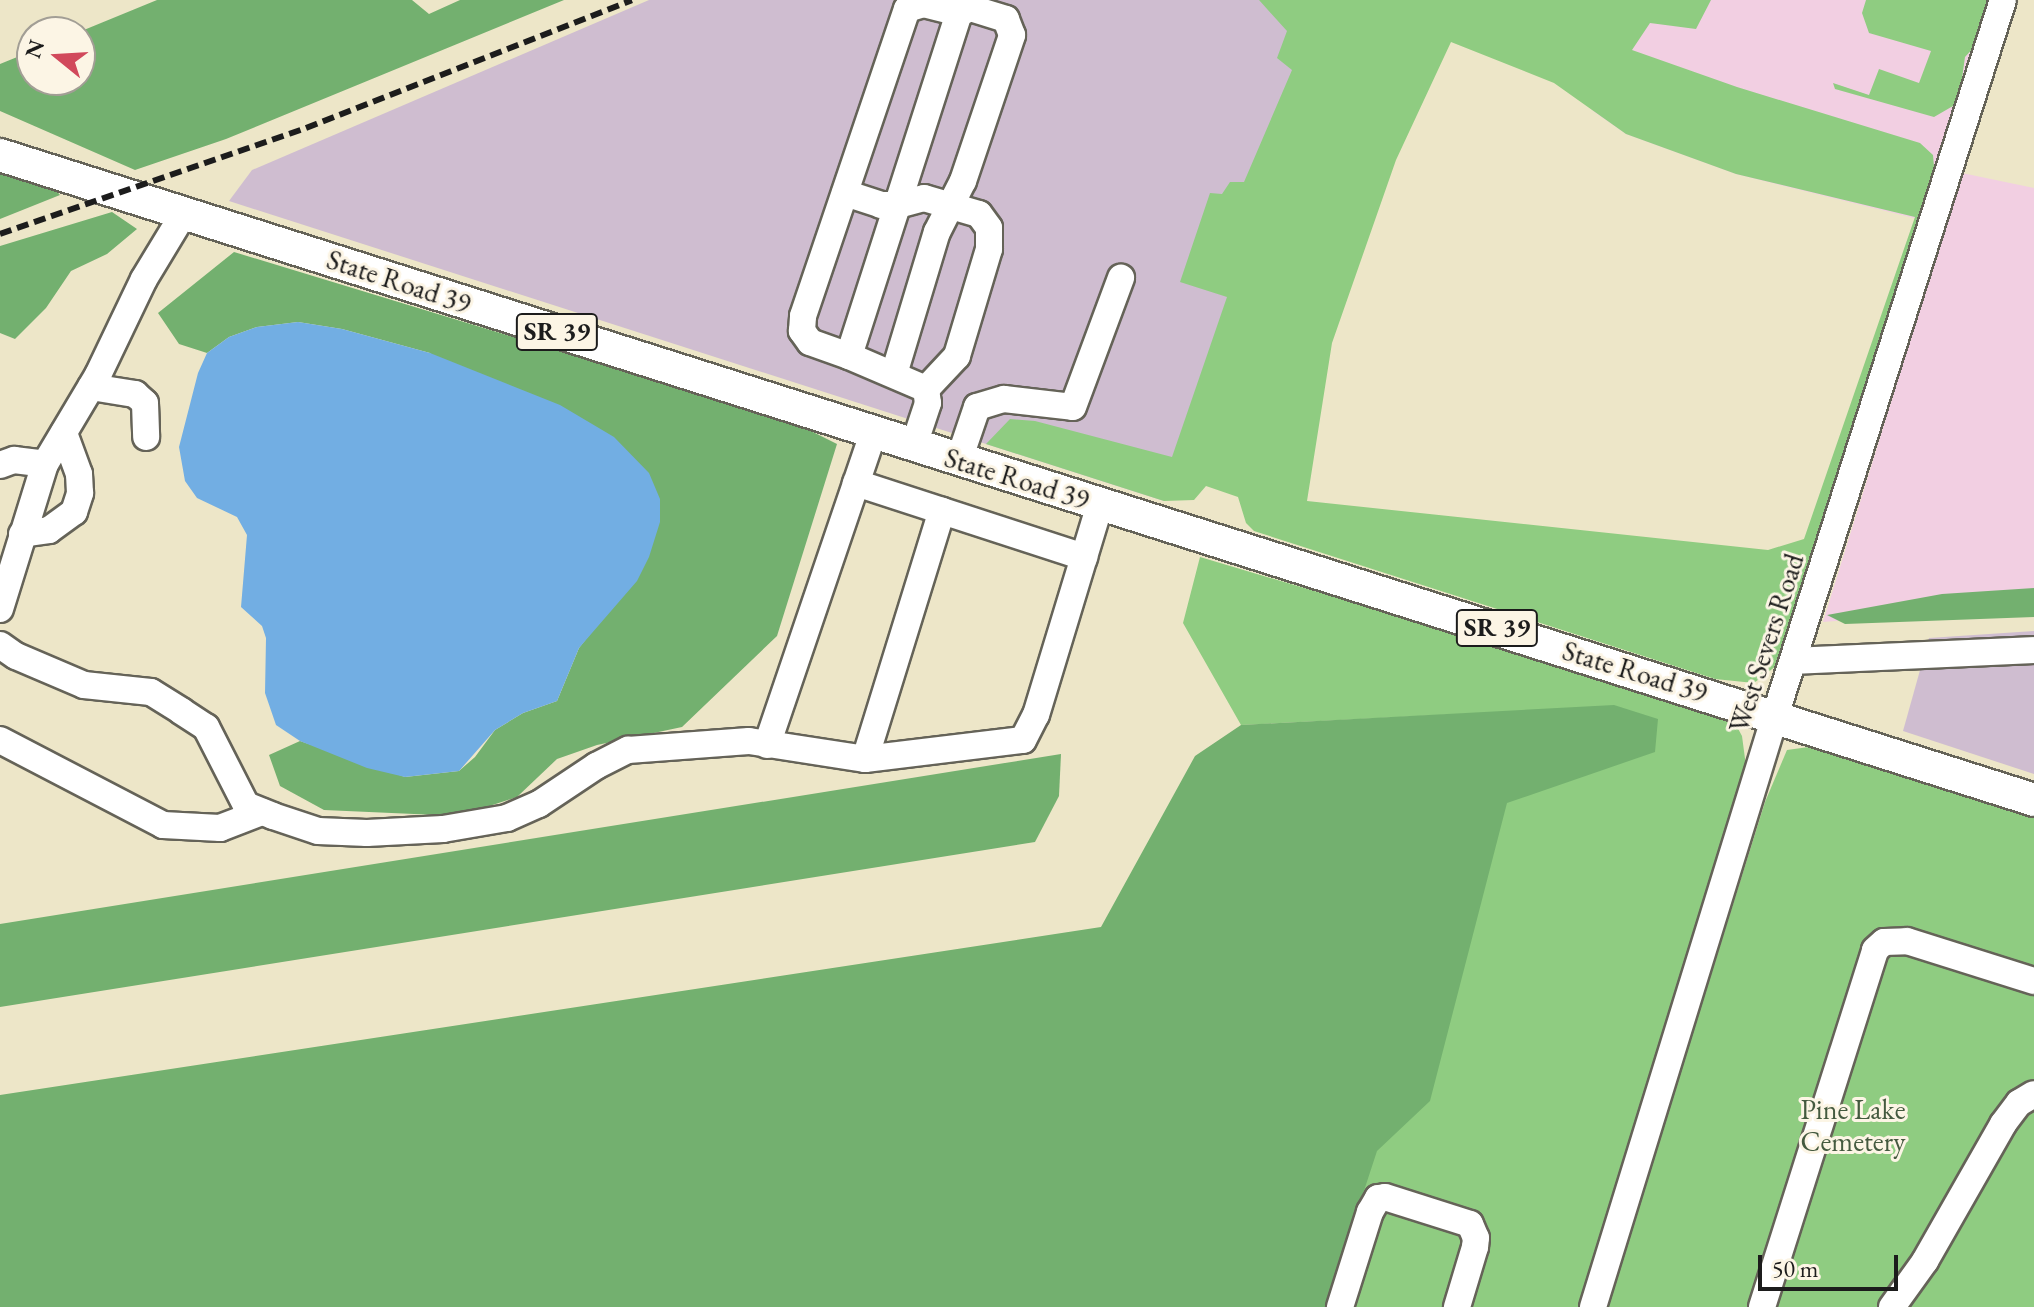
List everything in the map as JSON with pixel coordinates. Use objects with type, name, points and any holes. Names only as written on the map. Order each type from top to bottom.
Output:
[{"type":"main road","name":"State Road 39","points":[[0,155],[2034,800]]},
{"type":"street","name":"West Severs Road","points":[[1593,1307],[1775,716],[2003,0]]},
{"type":"street","points":[[894,374],[937,232],[948,205],[963,181],[1012,35],[1006,19],[971,8],[959,13],[923,4],[907,9],[803,316],[802,331],[810,342],[926,389]]},
{"type":"street","points":[[849,356],[959,13]]},
{"type":"street","points":[[845,193],[881,205],[898,205],[924,198],[979,214],[989,228],[989,249],[957,356],[926,389]]},
{"type":"street","points":[[0,609],[4,576],[22,534],[45,464],[91,387],[144,279],[184,213]]},
{"type":"street","points":[[959,460],[977,407],[1004,399],[1073,407],[1121,278]]},
{"type":"street","points":[[91,387],[135,394],[145,403],[146,437]]},
{"type":"street","points":[[914,445],[928,403],[926,389]]},
{"type":"street","points":[[22,534],[49,530],[74,512],[80,493],[79,474],[64,433]]},
{"type":"street","points":[[767,745],[873,433]]},
{"type":"street","points":[[0,465],[14,460],[45,464]]},
{"type":"street","points":[[856,483],[1084,557]]},
{"type":"street","points":[[0,645],[16,656],[84,685],[151,692],[181,711],[206,727],[246,805],[262,812],[318,831],[367,833],[443,829],[507,818],[539,804],[596,766],[628,750],[749,741],[865,759],[1023,740],[1036,715],[1100,504]]},
{"type":"street","points":[[865,759],[942,511]]},
{"type":"street","points":[[1794,661],[2034,650]]},
{"type":"street","points":[[0,740],[163,825],[220,828],[262,812]]},
{"type":"street","points":[[1762,1307],[1875,950],[1884,942],[1907,941],[2034,981]]},
{"type":"street","points":[[1892,1307],[1925,1261],[2003,1124],[2019,1103],[2034,1094]]},
{"type":"street","points":[[1340,1307],[1370,1212],[1378,1198],[1385,1197],[1470,1224],[1476,1238],[1475,1247],[1457,1307]]},
{"type":"shaded area","points":[[649,0],[1338,0],[1164,501],[229,201],[252,170]]},
{"type":"shaded area","points":[[1644,0],[1990,0],[1922,220],[1736,174],[1626,134],[1593,111],[1604,75]]},
{"type":"shaded area","points":[[1962,173],[2034,188],[2034,605],[1823,622]]},
{"type":"shaded area","points":[[2034,631],[2034,774],[1903,731],[1929,638]]},
{"type":"green space","points":[[157,0],[412,0],[429,14],[460,0],[564,0],[226,139],[135,170],[0,111],[0,64],[16,58],[16,96],[96,96],[96,25]]},
{"type":"green space","points":[[1259,0],[1711,0],[1696,29],[1650,23],[1632,50],[1737,87],[1920,143],[1933,155],[1935,178],[1790,638],[1776,666],[1754,683],[1715,679],[1254,531],[1246,523],[1238,497],[1206,486],[1194,500],[1164,501],[986,444],[1010,419],[1035,421],[1172,457],[1227,297],[1180,282],[1210,193],[1222,194],[1230,182],[1244,182],[1292,70],[1277,58],[1287,31]],"holes":[[[1451,42],[1554,83],[1626,134],[1736,174],[1915,217],[1804,539],[1768,550],[1307,501],[1332,343],[1396,160]]]},
{"type":"green space","points":[[1866,0],[1990,0],[1976,45],[1965,57],[1960,93],[1953,106],[1934,117],[1835,89],[1833,83],[1869,95],[1879,69],[1919,83],[1931,51],[1869,33],[1862,13]]},
{"type":"green space","points":[[0,168],[48,181],[60,195],[0,219]]},
{"type":"green space","points":[[112,212],[137,229],[107,254],[71,271],[46,308],[15,339],[0,333],[0,246]]},
{"type":"green space","points":[[234,252],[793,422],[837,444],[777,636],[682,727],[597,745],[557,759],[517,797],[459,816],[324,810],[280,786],[269,755],[300,741],[405,777],[459,771],[475,757],[495,730],[523,713],[557,701],[579,648],[606,614],[430,353],[342,329],[298,322],[257,327],[229,337],[207,353],[179,344],[158,313]]},
{"type":"green space","points":[[1200,557],[1502,647],[1735,723],[1742,736],[1746,766],[1581,1307],[1296,1307],[1480,713],[1241,725],[1183,623]]},
{"type":"green space","points":[[2034,588],[2034,617],[1845,624],[1827,615],[1942,594]]},
{"type":"green space","points":[[1614,705],[1658,719],[1655,752],[1507,803],[1430,1101],[1377,1151],[1326,1307],[0,1307],[0,1095],[1101,927],[1195,756],[1241,725]]},
{"type":"green space","name":"Pine Lake Cemetery","points":[[1816,746],[2034,816],[2034,1307],[1607,1307],[1765,802],[1787,750]]},
{"type":"green space","points":[[1061,754],[1059,796],[1035,842],[0,1007],[0,924]]},
{"type":"water","points":[[298,322],[342,329],[430,353],[560,405],[614,437],[649,473],[660,499],[660,522],[649,557],[637,581],[579,648],[557,701],[523,713],[495,730],[459,771],[405,777],[367,768],[300,741],[276,725],[265,693],[266,638],[262,626],[241,607],[247,535],[237,517],[197,498],[185,481],[179,447],[198,373],[207,353],[229,337],[257,327]]},
{"type":"railway","points":[[0,234],[306,128],[632,0]]}]
